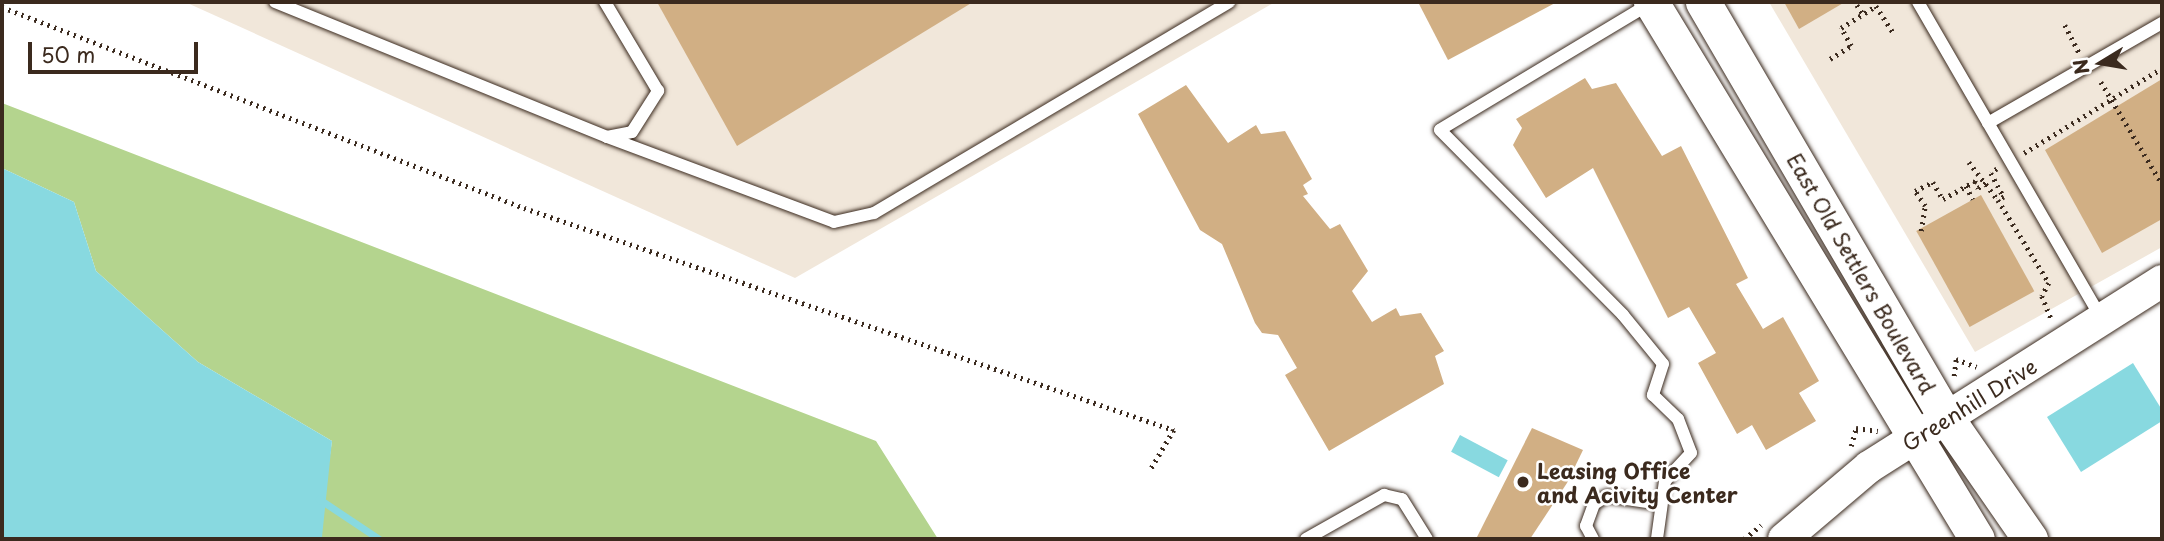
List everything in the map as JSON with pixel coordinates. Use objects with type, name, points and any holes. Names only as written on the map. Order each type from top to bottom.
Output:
[{"type":"main road","name":"East Old Settlers Boulevard","points":[[1652,2],[1913,440],[1977,539]]},
{"type":"main road","name":"East Old Settlers Boulevard","points":[[1703,2],[1947,419],[2030,539]]},
{"type":"street","name":"Greenhill Drive","points":[[1784,539],[1836,490],[2162,281]]},
{"type":"lane","points":[[275,2],[607,137],[834,222],[874,213],[1229,2]]},
{"type":"lane","points":[[605,2],[658,91],[632,132],[607,137]]},
{"type":"lane","points":[[1652,2],[1440,130],[1623,315],[1662,364],[1653,395],[1678,419],[1691,453],[1665,481],[1657,539]]},
{"type":"lane","points":[[1918,2],[2101,318]]},
{"type":"lane","points":[[1988,123],[2162,23]]},
{"type":"lane","points":[[1306,539],[1384,495],[1402,499],[1427,539]]},
{"type":"lane","points":[[1593,539],[1586,526],[1594,504],[1607,496],[1660,504]]},
{"type":"path","points":[[1830,59],[1851,46],[1841,28],[1875,4],[1893,33]]},
{"type":"path","points":[[1857,5],[1863,14]]},
{"type":"path","points":[[2,7],[524,208],[1174,430],[1151,469]]},
{"type":"path","points":[[2065,25],[2081,58]]},
{"type":"path","points":[[2024,153],[2162,68]]},
{"type":"path","points":[[2101,82],[2162,184]]},
{"type":"path","points":[[1969,162],[1987,182],[2049,283],[2042,296],[2054,324]]},
{"type":"path","points":[[1997,169],[1991,173],[2004,197],[1998,200]]},
{"type":"path","points":[[1921,231],[1925,206],[1915,191],[1933,182],[1943,199],[1966,186],[1987,182]]},
{"type":"path","points":[[1966,186],[1973,200]]},
{"type":"shaded area","points":[[185,2],[1275,2],[795,278]]},
{"type":"shaded area","points":[[1769,2],[2162,2],[2162,247],[1975,352]]},
{"type":"green space","points":[[2,103],[876,441],[938,539],[318,539],[332,441],[198,362],[96,271],[74,202],[2,168]]},
{"type":"water","points":[[2,168],[74,202],[96,271],[198,362],[332,441],[322,537],[2,539]]},
{"type":"water","points":[[2133,363],[2162,410],[2162,421],[2081,472],[2047,417]]},
{"type":"water","points":[[1460,435],[1508,460],[1499,477],[1451,452]]},
{"type":"building","points":[[657,2],[973,2],[737,146]]},
{"type":"building","points":[[1418,2],[1557,2],[1448,60]]},
{"type":"building","points":[[1784,2],[1845,2],[1799,29]]},
{"type":"building","points":[[1585,78],[1592,89],[1616,83],[1662,156],[1681,146],[1748,278],[1736,284],[1763,329],[1783,317],[1819,381],[1799,393],[1816,421],[1766,450],[1752,425],[1737,434],[1698,363],[1716,353],[1689,307],[1668,318],[1593,168],[1546,198],[1513,145],[1522,128],[1516,119]]},
{"type":"building","points":[[2162,79],[2162,219],[2102,253],[2045,150]]},
{"type":"building","points":[[1186,85],[1228,143],[1256,125],[1261,134],[1285,131],[1312,179],[1303,185],[1308,194],[1303,196],[1330,229],[1340,224],[1368,271],[1352,291],[1372,322],[1396,308],[1400,316],[1421,313],[1444,351],[1435,356],[1444,384],[1329,451],[1285,375],[1297,368],[1278,335],[1262,333],[1255,323],[1222,244],[1200,230],[1138,114]]},
{"type":"building","points":[[1981,195],[2034,291],[1970,327],[1916,231]]},
{"type":"building","name":"Leasing Office and Acivity Center","points":[[1532,428],[1583,450],[1567,483],[1530,539],[1476,539]]},
{"type":"waterway","points":[[319,499],[379,539]]},
{"type":"place","name":"Leasing Office and Acivity Center","points":[[1523,482]]}]
